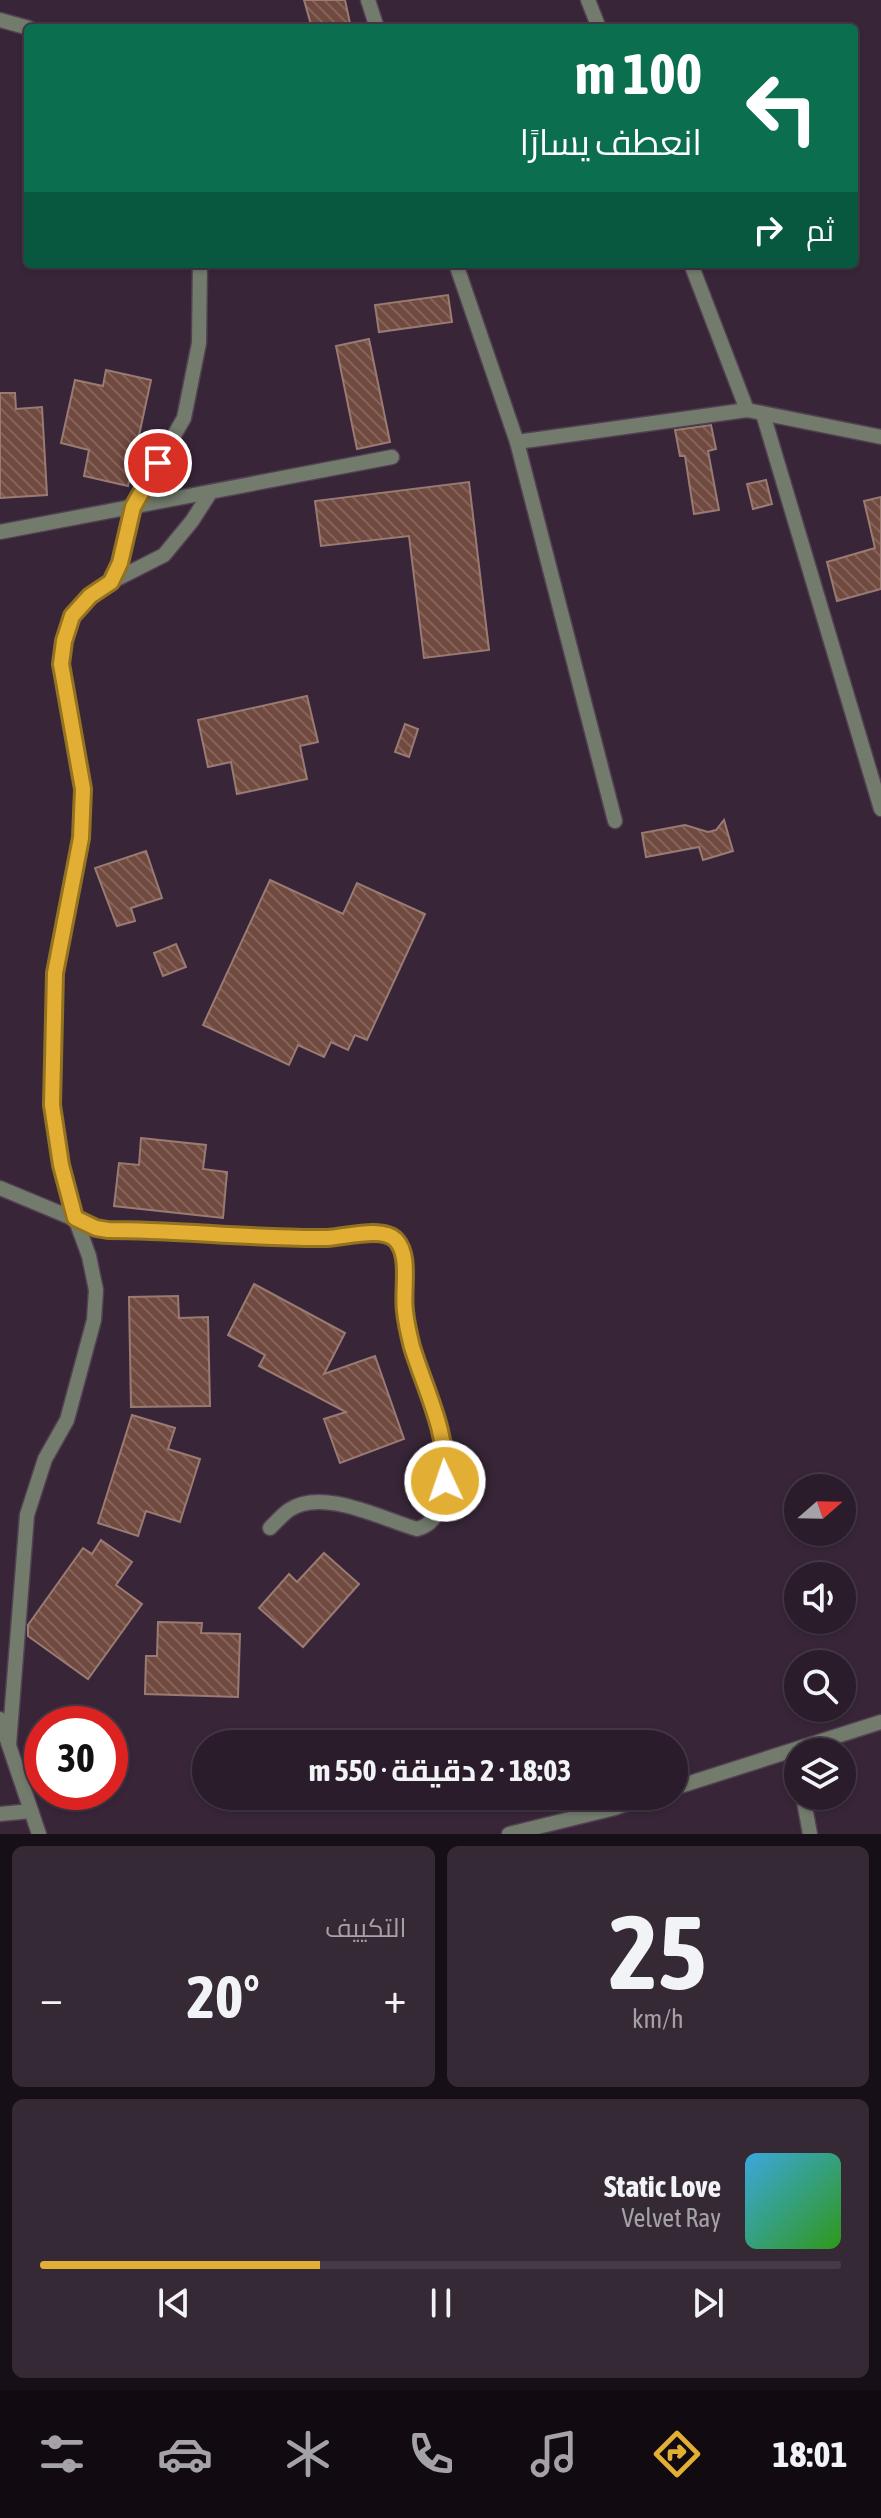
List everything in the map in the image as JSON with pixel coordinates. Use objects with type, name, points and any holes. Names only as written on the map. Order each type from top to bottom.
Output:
[{"type":"street","points":[[368,0],[376,24]]},
{"type":"street","points":[[588,0],[597,24]]},
{"type":"street","points":[[0,20],[24,27]]},
{"type":"street","points":[[111,582],[120,563],[133,507],[184,418],[199,343],[200,268]]},
{"type":"street","points":[[457,268],[517,442],[615,821]]},
{"type":"street","points":[[693,268],[747,410]]},
{"type":"street","points":[[517,442],[747,410],[881,437]]},
{"type":"street","points":[[763,414],[881,809]]},
{"type":"street","points":[[0,532],[392,457]]},
{"type":"street","points":[[9,1745],[27,1515],[45,1459],[67,1420],[94,1320],[96,1290],[89,1256],[61,1165],[52,1105],[55,973],[81,838],[83,789],[61,664],[64,641],[72,616],[90,596],[164,555],[210,493]]},
{"type":"street","points":[[0,1188],[96,1228],[108,1230],[301,1238],[383,1232],[394,1237],[402,1248],[405,1311],[412,1345],[437,1415],[447,1459],[437,1512],[426,1527],[417,1529],[340,1503],[313,1503],[291,1508],[270,1528]]},
{"type":"street","points":[[0,1719],[39,1834]]},
{"type":"street","points":[[832,1738],[881,1722]]},
{"type":"street","points":[[688,1784],[784,1753]]},
{"type":"street","points":[[509,1834],[607,1810]]},
{"type":"street","points":[[806,1810],[810,1834]]},
{"type":"street","points":[[0,1814],[31,1811]]},
{"type":"building","points":[[304,0],[345,0],[350,24],[311,24]]},
{"type":"building","points":[[448,295],[452,322],[379,332],[375,305]]},
{"type":"building","points":[[369,339],[390,442],[357,449],[336,346]]},
{"type":"building","points":[[106,370],[151,380],[128,486],[84,476],[89,450],[61,443],[75,380],[103,386]]},
{"type":"building","points":[[0,393],[15,393],[16,409],[42,407],[47,495],[0,498]]},
{"type":"building","points":[[711,425],[716,449],[708,451],[719,510],[694,514],[685,456],[680,456],[675,430]]},
{"type":"building","points":[[766,480],[772,504],[753,509],[747,484]]},
{"type":"building","points":[[469,482],[489,650],[424,658],[409,536],[321,546],[315,501]]},
{"type":"building","points":[[881,497],[881,589],[837,601],[827,562],[875,548],[864,501]]},
{"type":"building","points":[[307,696],[318,742],[300,746],[307,779],[237,794],[231,762],[208,767],[198,720]]},
{"type":"building","points":[[405,724],[418,729],[409,757],[395,752]]},
{"type":"building","points":[[724,820],[733,851],[703,860],[699,847],[646,857],[642,833],[685,825],[708,832],[716,830]]},
{"type":"building","points":[[146,851],[162,898],[131,908],[135,921],[117,926],[95,868]]},
{"type":"building","points":[[270,880],[343,914],[357,883],[425,914],[367,1040],[355,1035],[348,1050],[331,1042],[324,1057],[298,1045],[289,1065],[203,1025]]},
{"type":"building","points":[[176,944],[186,967],[163,976],[154,953]]},
{"type":"building","points":[[141,1138],[206,1145],[203,1169],[227,1172],[223,1218],[114,1206],[119,1163],[139,1165]]},
{"type":"building","points":[[254,1284],[345,1333],[324,1374],[375,1356],[404,1439],[340,1463],[324,1419],[346,1412],[259,1366],[265,1355],[228,1335]]},
{"type":"building","points":[[178,1296],[179,1318],[208,1317],[210,1406],[131,1407],[129,1297]]},
{"type":"building","points":[[132,1415],[175,1428],[168,1449],[200,1459],[180,1522],[146,1511],[138,1536],[98,1523]]},
{"type":"building","points":[[101,1540],[132,1562],[116,1585],[142,1604],[88,1679],[28,1636],[28,1625],[83,1548],[92,1554]]},
{"type":"building","points":[[324,1553],[359,1584],[303,1647],[259,1608],[289,1574],[297,1582]]},
{"type":"building","points":[[158,1622],[202,1623],[201,1633],[240,1634],[238,1697],[145,1694],[146,1656],[157,1656]]},
{"type":"route","points":[[158,463],[133,507],[120,563],[111,582],[90,596],[72,616],[61,664],[83,789],[81,838],[55,973],[52,1105],[61,1165],[75,1218],[108,1230],[301,1238],[383,1232],[394,1237],[402,1248],[405,1311],[412,1345],[437,1415],[447,1459],[445,1481]]}]
